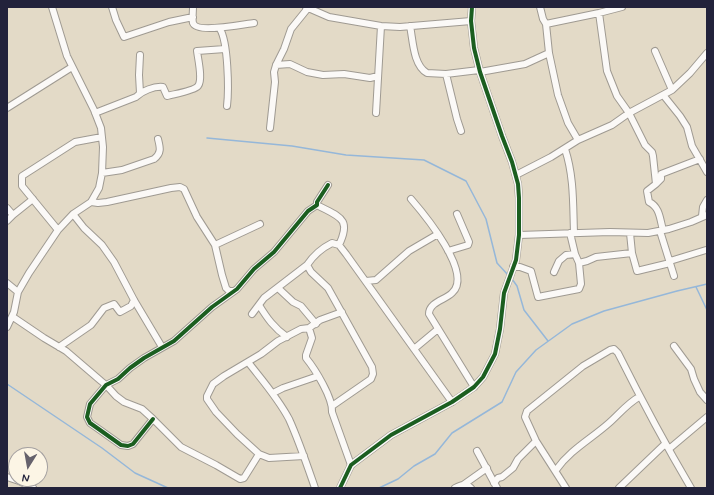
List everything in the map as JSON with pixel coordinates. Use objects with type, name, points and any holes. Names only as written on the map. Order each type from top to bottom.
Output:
[{"type":"street","points":[[7,327],[13,317],[18,292],[29,273],[58,230],[73,214],[91,202],[99,188],[102,173],[103,148],[101,128],[67,56],[52,7]]},
{"type":"street","points":[[112,7],[124,37],[169,22],[193,17]]},
{"type":"street","points":[[193,7],[193,23],[198,28],[220,28],[236,24],[254,23]]},
{"type":"street","points":[[340,488],[351,465],[390,435],[452,402],[474,387],[482,377],[495,354],[500,329],[504,293],[516,260],[519,235],[519,198],[516,175],[479,71],[474,48],[471,21],[472,7]]},
{"type":"street","points":[[540,7],[546,24],[549,53],[558,95],[568,123],[578,140]]},
{"type":"street","points":[[546,24],[622,7]]},
{"type":"street","points":[[270,128],[275,82],[274,72],[276,65],[284,49],[291,29],[310,8],[329,17],[381,26],[410,26],[471,21]]},
{"type":"street","points":[[600,13],[607,71],[617,96],[629,113],[645,145],[654,156],[656,184]]},
{"type":"street","points":[[376,113],[381,26]]},
{"type":"street","points":[[410,26],[418,65],[427,73],[446,74],[479,71],[525,64],[549,53]]},
{"type":"street","points":[[220,28],[224,35],[229,88],[227,106]]},
{"type":"street","points":[[95,113],[136,97],[140,93],[158,86],[163,86],[167,96],[194,89],[198,86],[200,80],[197,51],[225,49]]},
{"type":"street","points":[[655,51],[672,90]]},
{"type":"street","points":[[516,175],[565,149],[578,140],[612,125],[629,113],[664,96],[690,73],[707,53]]},
{"type":"street","points":[[140,55],[140,93]]},
{"type":"street","points":[[276,65],[290,64],[307,72],[323,75],[344,74],[370,78],[378,76]]},
{"type":"street","points":[[7,108],[72,67]]},
{"type":"street","points":[[446,74],[461,131]]},
{"type":"street","points":[[664,96],[687,127],[692,146],[707,172]]},
{"type":"street","points":[[58,230],[22,186],[22,176],[76,142],[102,137]]},
{"type":"street","points":[[102,173],[122,170],[154,159],[158,156],[160,150],[158,139]]},
{"type":"street","points":[[513,267],[520,267],[531,271],[538,298],[579,289],[581,284],[579,263],[574,254],[572,233],[573,194],[570,163],[565,149]]},
{"type":"street","points":[[674,276],[657,207],[649,202],[647,191],[661,179],[661,174],[700,160]]},
{"type":"street","points":[[154,419],[133,444],[128,446],[120,445],[90,422],[87,417],[90,404],[106,385],[118,379],[130,368],[162,347],[174,341],[212,307],[234,291],[254,269],[274,252],[308,211],[317,205],[317,202],[328,185]]},
{"type":"street","points":[[91,202],[98,203],[132,198],[172,188],[180,187],[184,189],[196,217],[215,245],[226,288],[229,291],[234,291]]},
{"type":"street","points":[[411,199],[432,224],[448,251],[457,274],[458,280],[456,288],[453,292],[433,305],[429,310],[429,314],[474,387]]},
{"type":"street","points":[[7,221],[12,215],[33,200]]},
{"type":"street","points":[[519,235],[610,232],[648,233],[662,231],[691,222],[705,215],[703,207],[707,200]]},
{"type":"street","points":[[317,205],[333,212],[342,221],[345,229],[339,245]]},
{"type":"street","points":[[7,208],[12,215]]},
{"type":"street","points":[[73,214],[84,228],[102,245],[110,256],[162,347]]},
{"type":"street","points":[[448,251],[468,245],[469,242],[457,214]]},
{"type":"street","points":[[215,245],[260,224]]},
{"type":"street","points":[[630,233],[632,253],[637,271],[706,250]]},
{"type":"street","points":[[366,281],[376,280],[409,251],[438,234]]},
{"type":"street","points":[[252,314],[264,298],[306,265],[326,246],[332,243],[339,245],[452,402]]},
{"type":"street","points":[[579,263],[596,257],[632,253]]},
{"type":"street","points":[[554,272],[560,261],[566,255],[574,254]]},
{"type":"street","points":[[306,265],[311,272],[328,288],[372,366],[373,374],[371,379],[332,406]]},
{"type":"street","points":[[7,283],[18,292]]},
{"type":"street","points":[[278,288],[293,302],[301,306],[316,324]]},
{"type":"street","points":[[59,347],[91,325],[104,308],[114,304],[120,312],[131,306],[134,300]]},
{"type":"street","points":[[259,305],[268,320],[277,330],[287,336]]},
{"type":"street","points":[[304,456],[269,458],[259,454],[237,434],[206,399],[213,384],[224,376],[287,336],[301,329],[309,328],[320,320],[342,312]]},
{"type":"street","points":[[13,317],[59,347],[106,385],[124,402],[142,409],[154,419],[181,447],[240,479],[244,478],[259,454]]},
{"type":"street","points":[[309,328],[312,338],[306,358],[318,376],[332,406],[332,412],[351,465]]},
{"type":"street","points":[[414,349],[434,330],[438,329]]},
{"type":"street","points":[[674,346],[692,369],[697,385],[707,400]]},
{"type":"street","points":[[566,488],[556,470],[536,441],[525,417],[527,412],[583,366],[614,349],[618,353],[667,447],[691,488]]},
{"type":"street","points":[[248,362],[273,393],[288,419],[304,456],[315,488]]},
{"type":"street","points":[[273,393],[318,376]]},
{"type":"street","points":[[556,470],[561,463],[577,448],[608,424],[633,400],[640,397]]},
{"type":"street","points":[[619,488],[667,447],[707,417]]},
{"type":"street","points":[[496,485],[498,478],[502,477],[513,468],[518,459],[536,441]]},
{"type":"street","points":[[477,451],[496,485]]},
{"type":"street","points":[[455,488],[487,468]]},
{"type":"street","points":[[7,477],[33,488]]},
{"type":"street","points":[[463,484],[472,488]]},
{"type":"waterway","points":[[207,138],[292,146],[346,155],[424,160],[466,181],[486,219],[497,263],[508,275]]},
{"type":"waterway","points":[[512,279],[517,286],[524,310],[548,341]]},
{"type":"waterway","points":[[379,488],[398,479],[414,466],[435,454],[452,433],[502,402],[516,372],[536,350],[572,324],[604,311],[707,284]]},
{"type":"waterway","points":[[696,287],[707,310]]},
{"type":"waterway","points":[[7,384],[102,448],[135,473],[168,488]]},
{"type":"cycle path","points":[[340,488],[351,465],[391,435],[452,402],[474,387],[483,377],[495,354],[500,329],[504,293],[516,260],[519,235],[519,198],[518,184],[512,162],[480,72],[474,48],[471,21],[472,7]]},
{"type":"cycle path","points":[[153,419],[133,444],[128,446],[121,445],[90,423],[87,417],[90,404],[106,385],[118,379],[144,358],[174,341],[212,307],[237,289],[254,269],[274,252],[308,211],[317,205],[317,202],[328,185]]}]
